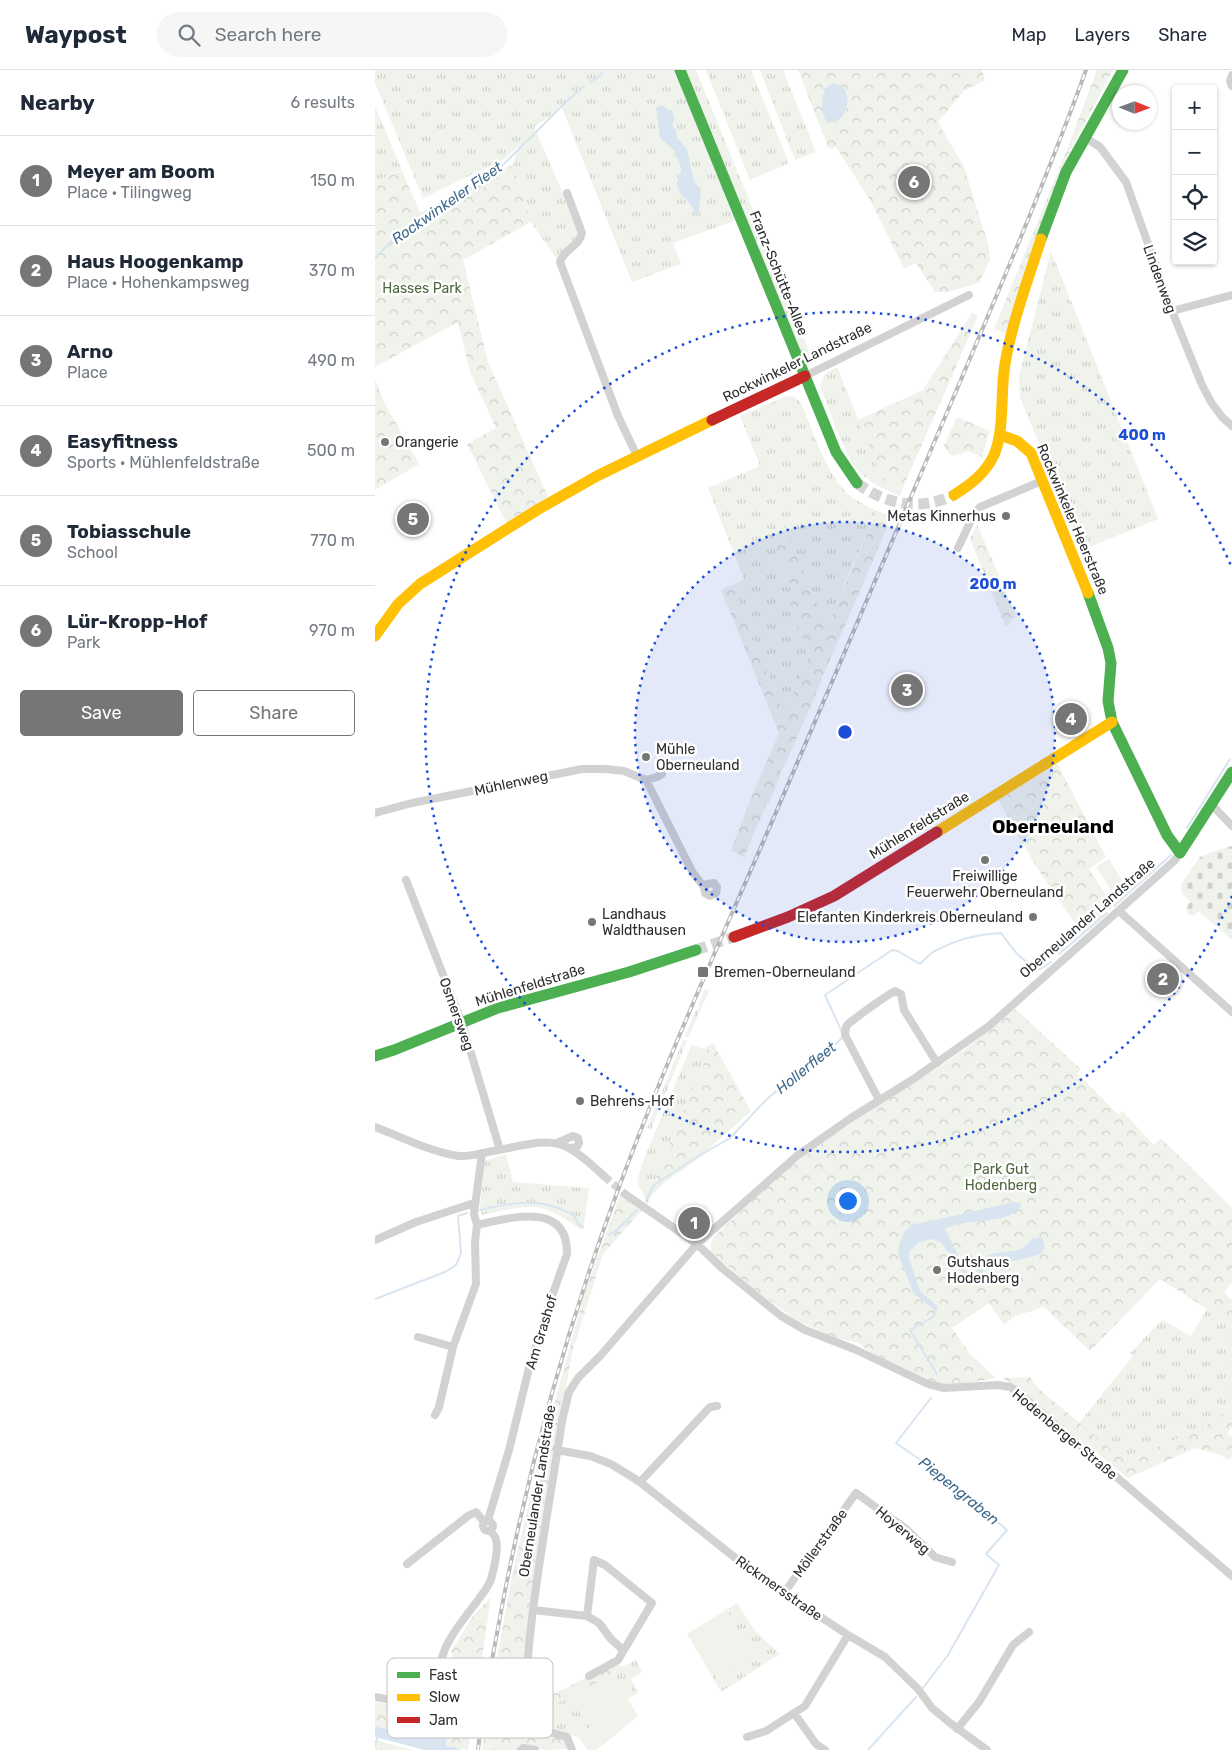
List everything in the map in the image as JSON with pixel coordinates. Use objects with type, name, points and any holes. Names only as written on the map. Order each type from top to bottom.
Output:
[{"type":"main road","name":"Franz-Schütte-Allee","points":[[680,70],[839,458],[857,483]]},
{"type":"main road","points":[[954,495],[968,487],[985,471],[995,454],[1000,435],[1003,374],[1046,222],[1066,173],[1084,137],[1123,70]]},
{"type":"main road","name":"Rockwinkeler Landstraße","points":[[375,636],[398,604],[420,584],[544,506],[637,456],[805,376]]},
{"type":"main road","name":"Rockwinkeler Heerstraße","points":[[1000,435],[1023,443],[1031,453],[1096,613],[1108,648],[1111,663],[1108,701],[1112,722],[1167,835],[1180,853]]},
{"type":"main road","name":"Mühlenfeldstraße","points":[[734,937],[788,918],[835,896],[1112,722]]},
{"type":"main road","name":"Oberneulander Landstraße","points":[[1180,853],[1232,772]]},
{"type":"main road","name":"Mühlenfeldstraße","points":[[375,1056],[498,1008],[629,972],[696,950]]},
{"type":"street","points":[[1232,75],[1230,81],[1232,86]]},
{"type":"street","name":"Lindenweg","points":[[1084,137],[1100,147],[1126,182],[1172,310],[1206,394],[1222,417],[1232,426]]},
{"type":"street","points":[[567,193],[582,233],[581,238],[561,256],[560,262],[618,416],[637,456]]},
{"type":"street","name":"Rockwinkeler Landstraße","points":[[805,376],[969,295]]},
{"type":"street","points":[[1172,310],[1232,295]]},
{"type":"street","points":[[958,548],[974,514],[980,507],[1042,481]]},
{"type":"street","name":"Mühlenweg","points":[[375,813],[412,803],[582,769],[624,771],[646,780]]},
{"type":"street","points":[[662,774],[657,778],[646,780],[693,873],[705,887]]},
{"type":"street","points":[[1211,804],[1232,826]]},
{"type":"street","name":"Oberneulander Landstraße","points":[[527,1658],[562,1420],[569,1392],[577,1378],[601,1355],[697,1244],[798,1155],[937,1063],[989,1026],[1119,911],[1174,861],[1180,853]]},
{"type":"street","name":"Osmersweg","points":[[406,880],[462,1023],[500,1150]]},
{"type":"street","points":[[1119,911],[1232,1012]]},
{"type":"street","points":[[879,1100],[845,1035],[849,1022],[885,996],[895,992],[901,994],[904,1010],[937,1063]]},
{"type":"street","points":[[375,1127],[459,1156],[548,1141],[570,1148],[604,1176]]},
{"type":"street","points":[[557,1143],[573,1136],[578,1138],[579,1143],[577,1147],[570,1148]]},
{"type":"street","points":[[435,1416],[453,1347],[476,1284],[475,1242],[477,1225],[474,1203],[482,1153]]},
{"type":"street","name":"Hodenberger Straße","points":[[625,1194],[697,1244],[723,1269],[781,1316],[805,1330],[854,1349],[928,1384],[944,1388],[997,1385],[1010,1387],[1015,1390],[1232,1576]]},
{"type":"street","points":[[375,1240],[416,1222],[474,1203]]},
{"type":"street","name":"Am Grashof","points":[[441,1658],[446,1645],[490,1581],[497,1540],[490,1530],[493,1524],[486,1522],[509,1450],[529,1368],[567,1254],[565,1239],[560,1228],[550,1220],[538,1217],[515,1217],[477,1225]]},
{"type":"street","points":[[418,1337],[453,1347]]},
{"type":"street","points":[[640,1482],[710,1407],[717,1406]]},
{"type":"street","name":"Rickmersstraße","points":[[557,1450],[590,1456],[611,1464],[640,1482],[724,1550],[784,1593],[848,1636],[885,1657],[918,1689],[932,1708],[957,1729],[987,1750]]},
{"type":"street","name":"Möllerstraße","points":[[784,1593],[856,1492]]},
{"type":"street","name":"Hoyerweg","points":[[856,1492],[905,1528],[935,1557],[952,1562]]},
{"type":"street","points":[[407,1564],[475,1512],[486,1522]]},
{"type":"street","points":[[587,1616],[594,1560],[605,1565],[652,1603],[618,1660],[589,1676]]},
{"type":"street","points":[[533,1610],[587,1616],[599,1623],[611,1639],[623,1650]]},
{"type":"street","points":[[957,1729],[979,1702],[1013,1645],[1029,1632]]},
{"type":"street","points":[[747,1737],[766,1731],[805,1706],[848,1636]]},
{"type":"street","points":[[794,1713],[817,1744],[825,1750]]},
{"type":"street","points":[[553,1733],[567,1737],[572,1750]]},
{"type":"street","points":[[521,1750],[523,1748],[535,1750]]},
{"type":"green space","points":[[375,70],[676,70],[737,220],[673,243],[681,264],[632,282],[562,108],[534,127],[580,233],[577,239],[556,258],[531,222],[513,164],[519,145],[505,159],[423,198],[375,83]]},
{"type":"green space","points":[[683,70],[696,70],[765,239],[755,242]]},
{"type":"green space","points":[[706,70],[751,70],[789,163],[750,180]]},
{"type":"green space","points":[[760,70],[783,70],[816,152],[795,160]]},
{"type":"green space","points":[[798,70],[982,70],[985,80],[964,91],[938,122],[964,167],[989,247],[990,260],[979,283],[947,292],[935,292],[916,263],[904,269],[871,202],[836,147],[829,149]]},
{"type":"green space","points":[[1097,70],[1113,70],[1070,151],[1039,228],[1007,334],[994,329],[1068,147]]},
{"type":"green space","points":[[375,106],[402,170],[375,181]]},
{"type":"green space","name":"Hasses Park","points":[[513,164],[531,222],[463,260],[488,362],[548,497],[507,524],[467,444],[496,428],[470,372],[458,322],[375,367],[375,181],[402,171],[420,213],[447,199],[447,195]]},
{"type":"green space","points":[[766,243],[811,357],[805,361],[790,335],[758,247]]},
{"type":"green space","points":[[1051,251],[1158,519],[1082,550],[1020,397],[1019,376]]},
{"type":"green space","points":[[972,313],[978,316],[902,490],[883,480],[858,420],[923,390]]},
{"type":"green space","points":[[837,367],[883,480],[902,490],[900,496],[878,486],[859,472],[848,454],[820,386],[825,374]]},
{"type":"green space","points":[[375,379],[384,402],[419,464],[375,490]]},
{"type":"green space","points":[[787,396],[795,397],[801,403],[815,438],[840,485],[854,498],[877,511],[827,628],[785,527],[767,535],[782,563],[793,590],[790,608],[810,654],[784,716],[732,585],[744,579],[708,488],[760,466],[740,416]]},
{"type":"green space","points":[[957,417],[990,431],[982,457],[968,451],[952,455],[944,446]]},
{"type":"green space","points":[[877,511],[892,516],[744,857],[731,851],[779,733],[721,590],[732,585],[784,715],[810,654],[790,608],[793,590],[782,563],[766,535],[785,526],[827,627]]},
{"type":"green space","points":[[977,524],[1016,616],[1006,627],[970,539]]},
{"type":"green space","points":[[1057,763],[1106,857],[1089,869],[1113,906],[1082,933],[1037,868],[998,800]]},
{"type":"green space","points":[[1232,846],[1232,940],[1199,911],[1193,916],[1188,914],[1186,908],[1190,902],[1182,893],[1181,884],[1200,857]]},
{"type":"green space","points":[[1109,859],[1123,882],[1111,890],[1096,867]]},
{"type":"green space","points":[[705,989],[709,991],[688,1038],[685,1036],[700,1005],[698,1004]]},
{"type":"green space","name":"Park Gut Hodenberg","points":[[1015,1009],[1081,1069],[1077,1073],[1119,1115],[1122,1111],[1154,1145],[1161,1138],[1232,1208],[1232,1282],[1224,1293],[1232,1300],[1232,1325],[1159,1280],[1090,1351],[1044,1307],[1015,1316],[1004,1325],[989,1303],[952,1328],[970,1354],[996,1378],[962,1384],[937,1384],[874,1355],[857,1342],[836,1338],[797,1321],[749,1285],[711,1252],[711,1244],[714,1237],[791,1166],[844,1128],[969,1046]]},
{"type":"green space","points":[[683,1040],[687,1041],[651,1129],[647,1128],[657,1102],[660,1103],[663,1095],[661,1094]]},
{"type":"green space","points":[[713,1043],[655,1178],[664,1183],[651,1196],[647,1204],[637,1182],[642,1164],[692,1044],[703,1049]]},
{"type":"green space","points":[[713,1043],[751,1111],[694,1162],[664,1183],[655,1178]]},
{"type":"green space","points":[[506,1154],[513,1182],[589,1188],[583,1231],[560,1216],[535,1207],[521,1207],[481,1215],[480,1207],[485,1161]]},
{"type":"green space","points":[[620,1195],[642,1210],[603,1254],[572,1353],[555,1450],[529,1658],[497,1658],[512,1575],[541,1453],[584,1295]]},
{"type":"green space","points":[[1207,1309],[1232,1325],[1232,1402],[1218,1419],[1125,1461],[1079,1423],[1133,1356],[1130,1353],[1162,1320],[1191,1336]]},
{"type":"green space","points":[[1030,1377],[1038,1388],[1125,1461],[1218,1419],[1232,1402],[1232,1427],[1227,1434],[1232,1437],[1232,1457],[1229,1460],[1221,1455],[1195,1448],[1128,1478],[1003,1378]]},
{"type":"green space","points":[[491,1597],[482,1658],[454,1658],[451,1651],[473,1616]]},
{"type":"green space","points":[[737,1603],[755,1631],[780,1654],[721,1692],[712,1676],[751,1652],[726,1610]]},
{"type":"green space","points":[[726,1610],[751,1652],[712,1676],[687,1634]]},
{"type":"green space","points":[[636,1660],[642,1672],[631,1679],[638,1693],[628,1699],[613,1674],[621,1667]]},
{"type":"green space","points":[[617,1662],[621,1667],[593,1686],[553,1704],[553,1694]]},
{"type":"green space","points":[[613,1674],[638,1716],[597,1750],[588,1750],[578,1737],[592,1725],[572,1697]]},
{"type":"green space","points":[[572,1697],[592,1725],[578,1737],[553,1730],[553,1705]]},
{"type":"green space","points":[[375,1702],[387,1704],[387,1729],[375,1726]]},
{"type":"green space","points":[[553,1736],[566,1741],[567,1749],[547,1750],[519,1745],[518,1750],[482,1750],[484,1738],[553,1738]]},
{"type":"green space","points":[[441,1738],[470,1738],[468,1750],[444,1746],[447,1740]]},
{"type":"green space","points":[[375,1740],[412,1750],[375,1750]]},
{"type":"shaded area","points":[[834,83],[844,87],[847,93],[847,106],[842,117],[832,122],[826,121],[822,105],[825,88]]},
{"type":"shaded area","points":[[662,105],[672,110],[675,118],[672,125],[676,130],[677,138],[687,149],[693,178],[701,192],[698,215],[695,215],[692,207],[678,189],[677,184],[681,174],[681,166],[677,157],[674,156],[675,151],[660,138],[656,108]]},
{"type":"shaded area","points":[[1015,1202],[1021,1203],[1021,1206],[1015,1212],[1006,1216],[953,1225],[945,1229],[967,1272],[974,1276],[987,1256],[1018,1250],[1023,1248],[1031,1239],[1041,1237],[1044,1247],[1041,1253],[988,1267],[983,1271],[977,1282],[967,1281],[952,1255],[942,1243],[932,1239],[920,1242],[910,1251],[909,1258],[921,1292],[938,1307],[936,1311],[914,1294],[899,1257],[898,1248],[904,1232],[913,1224]]},
{"type":"shaded area","points":[[375,1726],[387,1729],[387,1738],[443,1738],[447,1740],[445,1746],[462,1750],[425,1750],[375,1737]]},
{"type":"waterway","name":"Rockwinkeler Fleet","points":[[590,82],[603,72]]},
{"type":"waterway","name":"Rockwinkeler Fleet","points":[[375,258],[395,237],[501,167],[584,86]]},
{"type":"waterway","name":"Hollerfleet","points":[[1187,828],[1230,759]]},
{"type":"waterway","name":"Hollerfleet","points":[[1114,906],[1171,855]]},
{"type":"waterway","name":"Hollerfleet","points":[[1059,954],[1107,913]]},
{"type":"waterway","name":"Hollerfleet","points":[[842,1032],[825,995],[892,950],[898,951],[921,963],[933,952],[957,941],[1001,933],[1018,954],[1033,966],[1040,969],[1051,962]]},
{"type":"waterway","name":"Hollerfleet","points":[[646,1201],[654,1185],[730,1138],[766,1100],[843,1036]]},
{"type":"waterway","name":"Hollerfleet","points":[[480,1210],[509,1204],[538,1203],[570,1213],[579,1225],[583,1227]]},
{"type":"waterway","name":"Hollerfleet","points":[[609,1235],[615,1232],[637,1210]]},
{"type":"waterway","name":"Hollerfleet","points":[[375,1299],[445,1272],[456,1265],[461,1253],[458,1216],[467,1213]]},
{"type":"waterway","name":"Piepengraben","points":[[936,1311],[933,1317],[910,1330],[937,1374]]},
{"type":"waterway","name":"Piepengraben","points":[[923,1688],[948,1655],[999,1565],[986,1554],[1007,1530],[941,1474],[896,1443],[931,1398]]},
{"type":"waterway","name":"Piepengraben","points":[[868,1750],[916,1697]]},
{"type":"waterway","points":[[375,1745],[378,1736]]},
{"type":"tunnel","points":[[857,483],[880,496],[904,503],[929,503],[954,495]]},
{"type":"tunnel","points":[[696,950],[734,937]]},
{"type":"tunnel","points":[[604,1176],[625,1194]]},
{"type":"railway","points":[[493,1658],[510,1565],[547,1410],[577,1309],[630,1158],[691,1008],[1005,274],[1086,70]]},
{"type":"railway","points":[[478,1750],[480,1738]]},
{"type":"traffic: fast","points":[[680,70],[836,452],[857,483]]},
{"type":"traffic: fast","points":[[1041,239],[1066,172],[1123,70]]},
{"type":"traffic: fast","points":[[1088,593],[1108,648],[1111,663],[1108,701],[1112,722],[1167,835],[1180,853],[1232,772]]},
{"type":"traffic: fast","points":[[375,1056],[498,1008],[629,972],[696,950]]},
{"type":"traffic: slow","points":[[954,495],[977,478],[994,455],[1000,434],[1008,348],[1041,239]]},
{"type":"traffic: slow","points":[[375,636],[398,604],[420,584],[537,510],[597,476],[712,420]]},
{"type":"traffic: slow","points":[[1000,435],[1017,441],[1031,453],[1088,593]]},
{"type":"traffic: slow","points":[[937,832],[1112,722]]},
{"type":"traffic: jam","points":[[712,420],[805,376]]},
{"type":"traffic: jam","points":[[734,937],[788,917],[834,896],[937,832]]},
{"type":"place","name":"Lür-Kropp-Hof","points":[[914,182]]},
{"type":"place","name":"Orangerie","points":[[385,442]]},
{"type":"place","name":"Metas Kinnerhus","points":[[1006,516]]},
{"type":"place","name":"Tobiasschule","points":[[413,519]]},
{"type":"place","name":"Arno","points":[[907,690]]},
{"type":"place","name":"Easyfitness","points":[[1071,719]]},
{"type":"place","name":"Mühle Oberneuland","points":[[646,757]]},
{"type":"place","name":"Freiwillige Feuerwehr Oberneuland","points":[[985,860]]},
{"type":"place","name":"Elefanten Kinderkreis Oberneuland","points":[[1033,917]]},
{"type":"place","name":"Landhaus Waldthausen","points":[[592,922]]},
{"type":"place","name":"Bremen-Oberneuland","points":[[703,972]]},
{"type":"place","name":"Haus Hoogenkamp","points":[[1163,979]]},
{"type":"place","name":"Behrens-Hof","points":[[580,1101]]},
{"type":"place","name":"Meyer am Boom","points":[[694,1223]]},
{"type":"place","name":"Gutshaus Hodenberg","points":[[937,1270]]},
{"type":"district","name":"Oberneuland","points":[[1053,826]]}]
